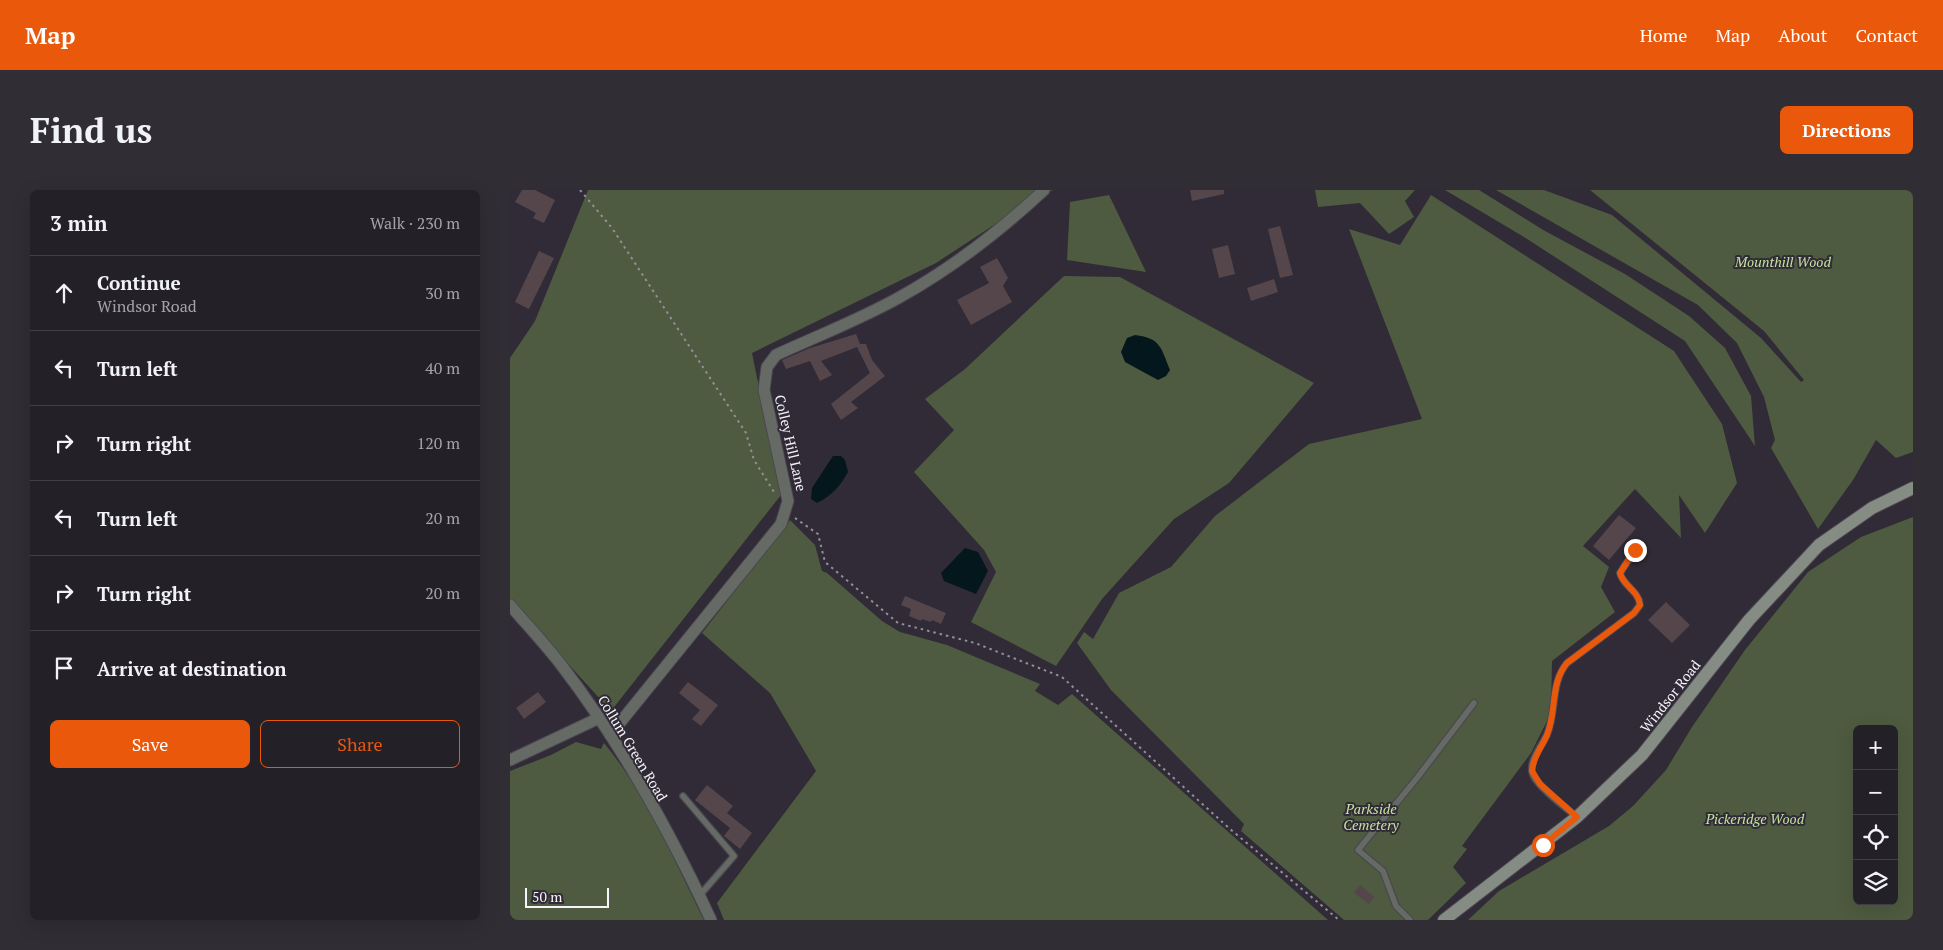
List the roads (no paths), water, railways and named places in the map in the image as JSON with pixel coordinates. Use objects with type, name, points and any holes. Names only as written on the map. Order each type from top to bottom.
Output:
[{"type":"main road","name":"Windsor Road","points":[[1444,920],[1577,817],[1642,755],[1749,620],[1819,545],[1872,508],[1913,488]]},
{"type":"street","name":"Colley Hill Lane","points":[[610,735],[781,524],[788,501],[764,390],[767,367],[776,355],[900,298],[948,268],[1000,230],[1044,190]]},
{"type":"street","name":"Collum Green Road","points":[[510,605],[561,665],[610,735],[696,884],[711,920]]},
{"type":"street","points":[[510,760],[599,718]]},
{"type":"lane","points":[[1577,817],[1537,780],[1532,771],[1532,766],[1550,726],[1561,671],[1567,663],[1634,613],[1640,605],[1636,594],[1623,581],[1620,573],[1635,550]]},
{"type":"lane","points":[[1410,920],[1396,906],[1383,871],[1358,850],[1417,778],[1474,703]]},
{"type":"lane","points":[[683,796],[734,856],[700,896]]},
{"type":"park label","name":"Mounthill Wood","points":[[1783,261]]},
{"type":"park label","name":"Parkside Cemetery","points":[[1371,816]]},
{"type":"park label","name":"Pickeridge Wood","points":[[1755,818]]}]
